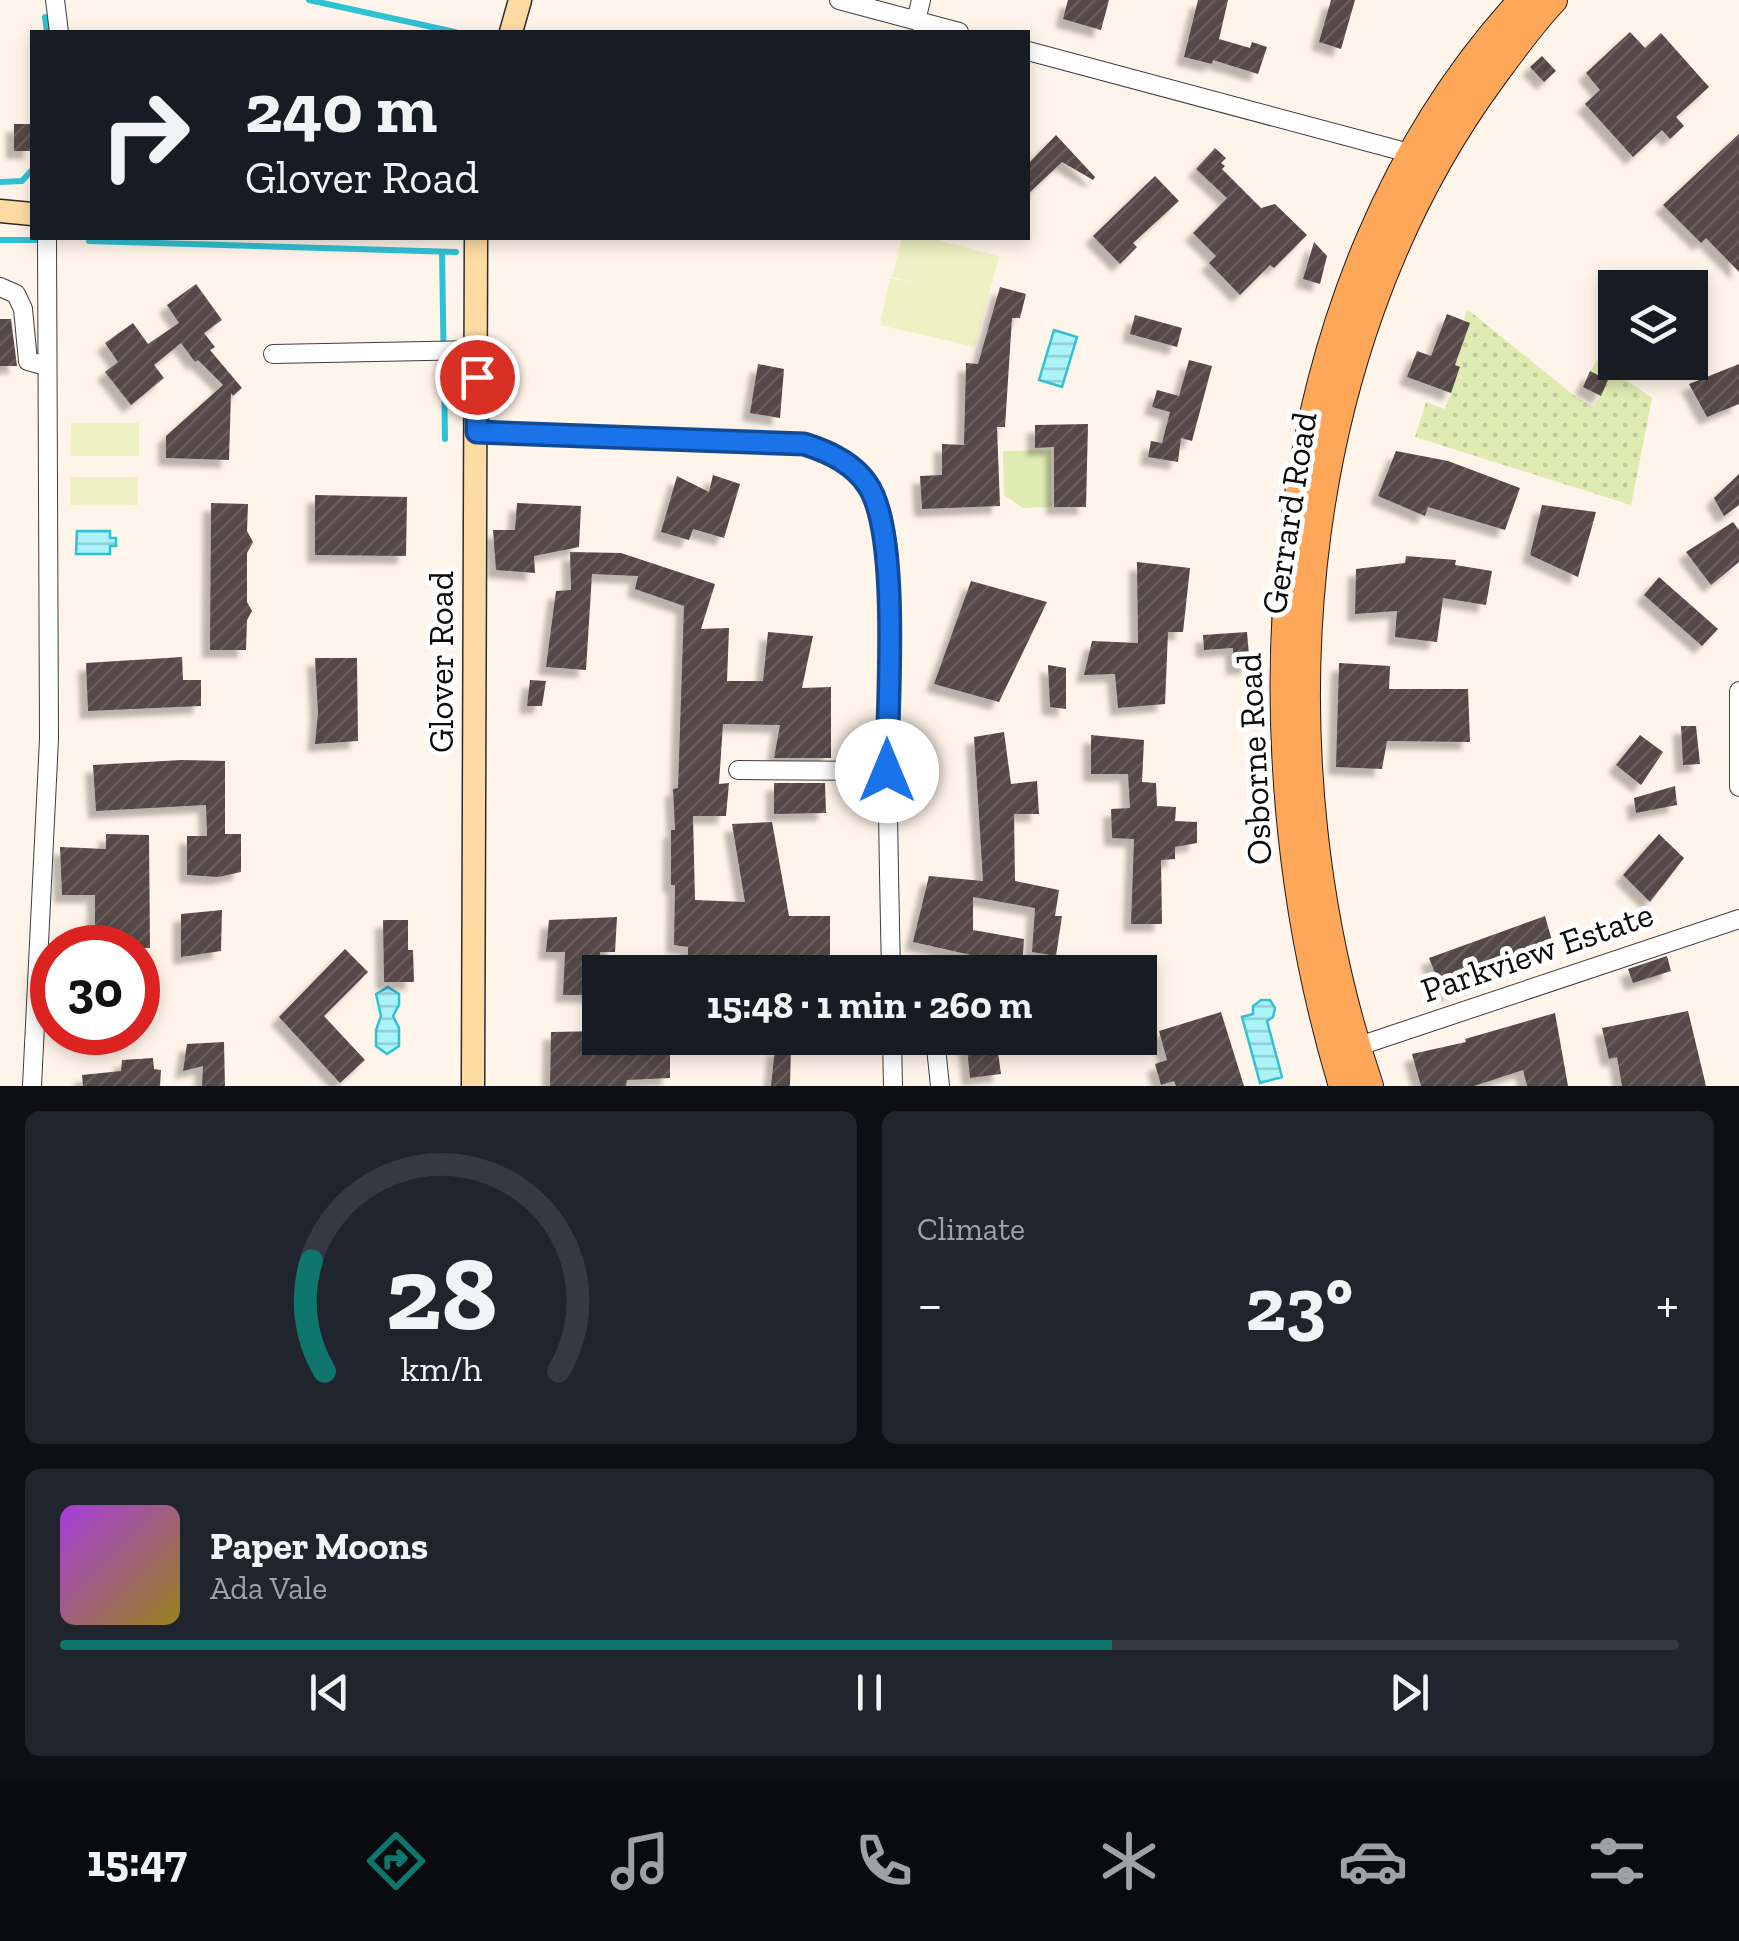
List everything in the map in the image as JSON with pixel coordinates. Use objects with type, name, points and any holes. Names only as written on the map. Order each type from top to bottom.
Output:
[{"type":"main road","name":"Osborne Road","points":[[1344,1086],[1318,994],[1290,821],[1284,734],[1287,604],[1301,489],[1326,373],[1365,258],[1413,154],[1450,92],[1523,0]]},
{"type":"main road","name":"Gerrard Road","points":[[1369,1086],[1327,924],[1310,794],[1306,668],[1324,491],[1354,360],[1414,202],[1469,108],[1554,0]]},
{"type":"street","points":[[55,0],[59,30]]},
{"type":"street","points":[[512,30],[520,0]]},
{"type":"street","points":[[839,0],[952,30]]},
{"type":"street","points":[[916,20],[921,0]]},
{"type":"street","points":[[1030,53],[1413,154]]},
{"type":"street","points":[[0,211],[30,214]]},
{"type":"street","points":[[32,1086],[49,738],[46,240]]},
{"type":"street","name":"Glover Road","points":[[473,1086],[476,240]]},
{"type":"street","points":[[0,287],[16,294],[22,309],[28,362],[46,366]]},
{"type":"street","points":[[273,354],[477,350]]},
{"type":"street","points":[[477,432],[804,444],[820,448],[853,468],[867,483],[879,507],[888,558],[891,955]]},
{"type":"street","points":[[1739,691],[1739,787]]},
{"type":"street","points":[[738,770],[887,771]]},
{"type":"street","name":"Parkview Estate","points":[[1356,1047],[1739,919]]},
{"type":"street","points":[[892,1055],[893,1086]]},
{"type":"street","points":[[937,1055],[940,1086]]},
{"type":"green space","points":[[901,240],[937,240],[999,256],[975,347],[880,325],[890,278],[914,283],[892,277]]},
{"type":"green space","points":[[1467,309],[1576,397],[1594,407],[1608,380],[1625,380],[1652,398],[1631,505],[1415,437],[1426,402],[1445,409],[1470,323],[1464,320]]},
{"type":"green space","points":[[71,423],[139,423],[139,456],[70,456]]},
{"type":"green space","points":[[1051,450],[1052,507],[1023,508],[1004,495],[1003,451]]},
{"type":"green space","points":[[70,477],[138,477],[138,505],[70,505]]},
{"type":"water","points":[[1054,330],[1077,337],[1062,387],[1039,380]]},
{"type":"water","points":[[77,531],[110,531],[116,546],[110,546],[110,554],[76,554]]},
{"type":"water","points":[[388,987],[399,994],[393,1016],[399,1028],[399,1046],[387,1054],[376,1046],[381,1016],[376,994]]},
{"type":"water","points":[[1270,1000],[1275,1008],[1273,1017],[1267,1021],[1282,1077],[1260,1083],[1242,1017],[1253,1014],[1253,1006]]},
{"type":"building","points":[[1068,0],[1109,0],[1101,30],[1063,19]]},
{"type":"building","points":[[1198,0],[1228,0],[1219,39],[1250,48],[1252,42],[1267,47],[1258,74],[1213,60],[1212,64],[1184,57]]},
{"type":"building","points":[[1331,0],[1355,0],[1341,49],[1319,42]]},
{"type":"building","points":[[1630,32],[1645,48],[1661,33],[1709,87],[1676,117],[1684,126],[1670,139],[1662,130],[1633,157],[1585,104],[1600,90],[1586,73]]},
{"type":"building","points":[[1542,56],[1556,71],[1544,82],[1530,67]]},
{"type":"building","points":[[14,124],[30,124],[30,151],[14,151]]},
{"type":"building","points":[[1739,134],[1739,272],[1706,238],[1701,243],[1663,205]]},
{"type":"building","points":[[1056,135],[1095,177],[1093,180],[1062,162],[1030,192],[1030,162]]},
{"type":"building","points":[[1215,148],[1226,158],[1222,169],[1261,208],[1275,204],[1307,235],[1240,295],[1209,263],[1216,256],[1193,233],[1227,198],[1196,169]]},
{"type":"building","points":[[1155,176],[1179,201],[1133,243],[1137,247],[1120,264],[1093,236]]},
{"type":"building","points":[[1314,242],[1327,256],[1320,284],[1303,279]]},
{"type":"building","points":[[196,284],[222,320],[204,333],[215,347],[210,350],[242,388],[233,396],[231,393],[229,460],[166,458],[166,436],[223,385],[198,360],[195,362],[181,343],[154,365],[164,378],[131,405],[105,372],[118,362],[105,343],[133,323],[148,344],[179,323],[167,305]]},
{"type":"building","points":[[1000,287],[1026,294],[1020,318],[1012,318],[1005,427],[997,427],[1000,506],[922,509],[920,476],[942,475],[942,444],[964,445],[966,363],[978,364]]},
{"type":"building","points":[[1447,314],[1470,323],[1455,365],[1460,367],[1451,393],[1407,377],[1417,351],[1431,356]]},
{"type":"building","points":[[1135,315],[1182,328],[1177,347],[1130,334]]},
{"type":"building","points":[[0,319],[11,319],[17,366],[0,366]]},
{"type":"building","points":[[1189,360],[1212,366],[1192,441],[1181,438],[1178,462],[1148,457],[1151,441],[1162,443],[1170,412],[1152,407],[1157,390],[1179,396]]},
{"type":"building","points":[[758,364],[784,369],[780,418],[750,413]]},
{"type":"building","points":[[1739,364],[1739,404],[1707,417],[1689,384],[1708,380],[1708,376]]},
{"type":"building","points":[[1590,371],[1598,375],[1598,380],[1608,380],[1601,396],[1583,387]]},
{"type":"building","points":[[1088,424],[1086,507],[1054,507],[1054,447],[1035,448],[1035,425]]},
{"type":"building","points":[[1396,451],[1448,461],[1520,488],[1505,530],[1428,507],[1425,516],[1378,496]]},
{"type":"building","points":[[1739,474],[1739,505],[1724,516],[1714,498]]},
{"type":"building","points":[[713,475],[740,484],[724,538],[693,529],[689,540],[661,532],[677,476],[709,492]]},
{"type":"building","points":[[315,495],[407,497],[406,556],[315,555]]},
{"type":"building","points":[[211,503],[248,504],[247,531],[253,542],[247,553],[247,602],[252,611],[247,620],[246,650],[210,650]]},
{"type":"building","points":[[517,503],[581,506],[579,547],[534,556],[535,573],[496,570],[493,530],[515,530]]},
{"type":"building","points":[[1542,505],[1596,512],[1578,577],[1530,555]]},
{"type":"building","points":[[1733,522],[1739,530],[1739,562],[1711,585],[1686,552]]},
{"type":"building","points":[[570,552],[621,553],[715,584],[701,629],[729,628],[727,681],[763,681],[768,632],[813,636],[802,688],[831,687],[831,758],[774,758],[780,725],[723,724],[719,784],[729,783],[726,816],[693,816],[695,900],[745,902],[732,824],[772,822],[789,916],[830,916],[830,955],[688,955],[688,947],[674,945],[671,830],[675,830],[673,789],[678,788],[684,606],[635,589],[638,576],[592,574],[586,670],[546,667],[556,591],[571,590]]},
{"type":"building","points":[[1406,556],[1456,560],[1455,565],[1492,571],[1486,605],[1443,598],[1437,642],[1395,637],[1397,611],[1355,614],[1356,569],[1405,563]]},
{"type":"building","points":[[1137,562],[1190,568],[1183,632],[1168,632],[1165,704],[1118,708],[1115,674],[1084,675],[1092,641],[1138,643]]},
{"type":"building","points":[[1659,577],[1718,629],[1702,646],[1644,595]]},
{"type":"building","points":[[971,581],[1047,602],[999,702],[934,684]]},
{"type":"building","points":[[1247,632],[1250,666],[1234,667],[1233,648],[1204,650],[1203,635]]},
{"type":"building","points":[[182,657],[183,680],[201,680],[201,706],[88,711],[86,663]]},
{"type":"building","points":[[315,658],[357,658],[358,741],[315,744]]},
{"type":"building","points":[[1339,663],[1390,666],[1389,689],[1468,689],[1470,742],[1387,741],[1382,769],[1336,767]]},
{"type":"building","points":[[1048,665],[1066,668],[1066,709],[1050,707]]},
{"type":"building","points":[[530,680],[546,681],[542,706],[527,706]]},
{"type":"building","points":[[1681,726],[1696,726],[1700,764],[1683,765]]},
{"type":"building","points":[[1004,732],[1011,784],[1037,781],[1039,814],[1014,814],[1015,881],[1059,890],[1055,916],[1062,916],[1056,955],[1032,952],[1035,908],[973,897],[973,930],[1024,939],[1023,955],[971,955],[913,942],[929,876],[983,881],[974,737]]},
{"type":"building","points":[[1091,735],[1144,740],[1142,782],[1156,783],[1157,806],[1176,807],[1175,821],[1197,822],[1197,843],[1175,847],[1175,859],[1161,860],[1162,924],[1131,924],[1134,839],[1112,838],[1111,809],[1130,808],[1128,774],[1091,774]]},
{"type":"building","points":[[1640,735],[1663,752],[1641,785],[1616,765]]},
{"type":"building","points":[[225,761],[225,834],[241,834],[241,872],[218,877],[187,875],[187,836],[207,836],[206,805],[96,811],[93,765]]},
{"type":"building","points":[[774,783],[825,783],[826,813],[774,814]]},
{"type":"building","points":[[1675,786],[1677,805],[1636,813],[1634,798]]},
{"type":"building","points":[[106,834],[149,835],[150,925],[95,925],[95,895],[62,895],[60,847],[106,849]]},
{"type":"building","points":[[1659,834],[1684,858],[1650,902],[1623,875]]},
{"type":"building","points":[[222,910],[221,951],[181,957],[181,914]]},
{"type":"building","points":[[1545,916],[1555,951],[1444,995],[1429,958]]},
{"type":"building","points":[[617,917],[615,952],[582,955],[582,995],[563,995],[565,952],[546,952],[549,920]]},
{"type":"building","points":[[383,920],[408,920],[414,982],[384,982]]},
{"type":"building","points":[[345,949],[368,972],[324,1016],[365,1060],[340,1083],[279,1017]]},
{"type":"building","points":[[1667,956],[1671,971],[1633,983],[1628,969]]},
{"type":"building","points":[[1688,1011],[1706,1086],[1622,1086],[1617,1057],[1609,1059],[1602,1028]]},
{"type":"building","points":[[1221,1012],[1244,1086],[1176,1086],[1174,1081],[1161,1085],[1155,1064],[1167,1060],[1159,1031]]},
{"type":"building","points":[[1555,1013],[1568,1086],[1527,1086],[1523,1070],[1474,1086],[1421,1086],[1412,1054],[1466,1042],[1465,1039]]},
{"type":"building","points":[[582,1031],[582,1055],[670,1055],[670,1078],[627,1080],[626,1086],[550,1086],[551,1032]]},
{"type":"building","points":[[224,1042],[225,1086],[202,1086],[203,1066],[183,1071],[187,1044]]},
{"type":"building","points":[[774,1055],[791,1055],[790,1086],[771,1086]]},
{"type":"building","points":[[968,1055],[998,1055],[1001,1074],[970,1078]]},
{"type":"building","points":[[153,1058],[154,1069],[161,1070],[160,1086],[83,1086],[82,1075],[121,1071],[122,1060]]},
{"type":"waterway","points":[[309,0],[446,30]]},
{"type":"waterway","points":[[45,17],[47,30]]},
{"type":"waterway","points":[[0,182],[22,181],[30,172]]},
{"type":"waterway","points":[[0,240],[43,240]]},
{"type":"waterway","points":[[89,241],[456,252]]},
{"type":"waterway","points":[[442,252],[445,439]]},
{"type":"route","points":[[477,377],[477,432],[804,444],[820,448],[853,468],[867,483],[879,507],[888,558],[887,771]]}]
